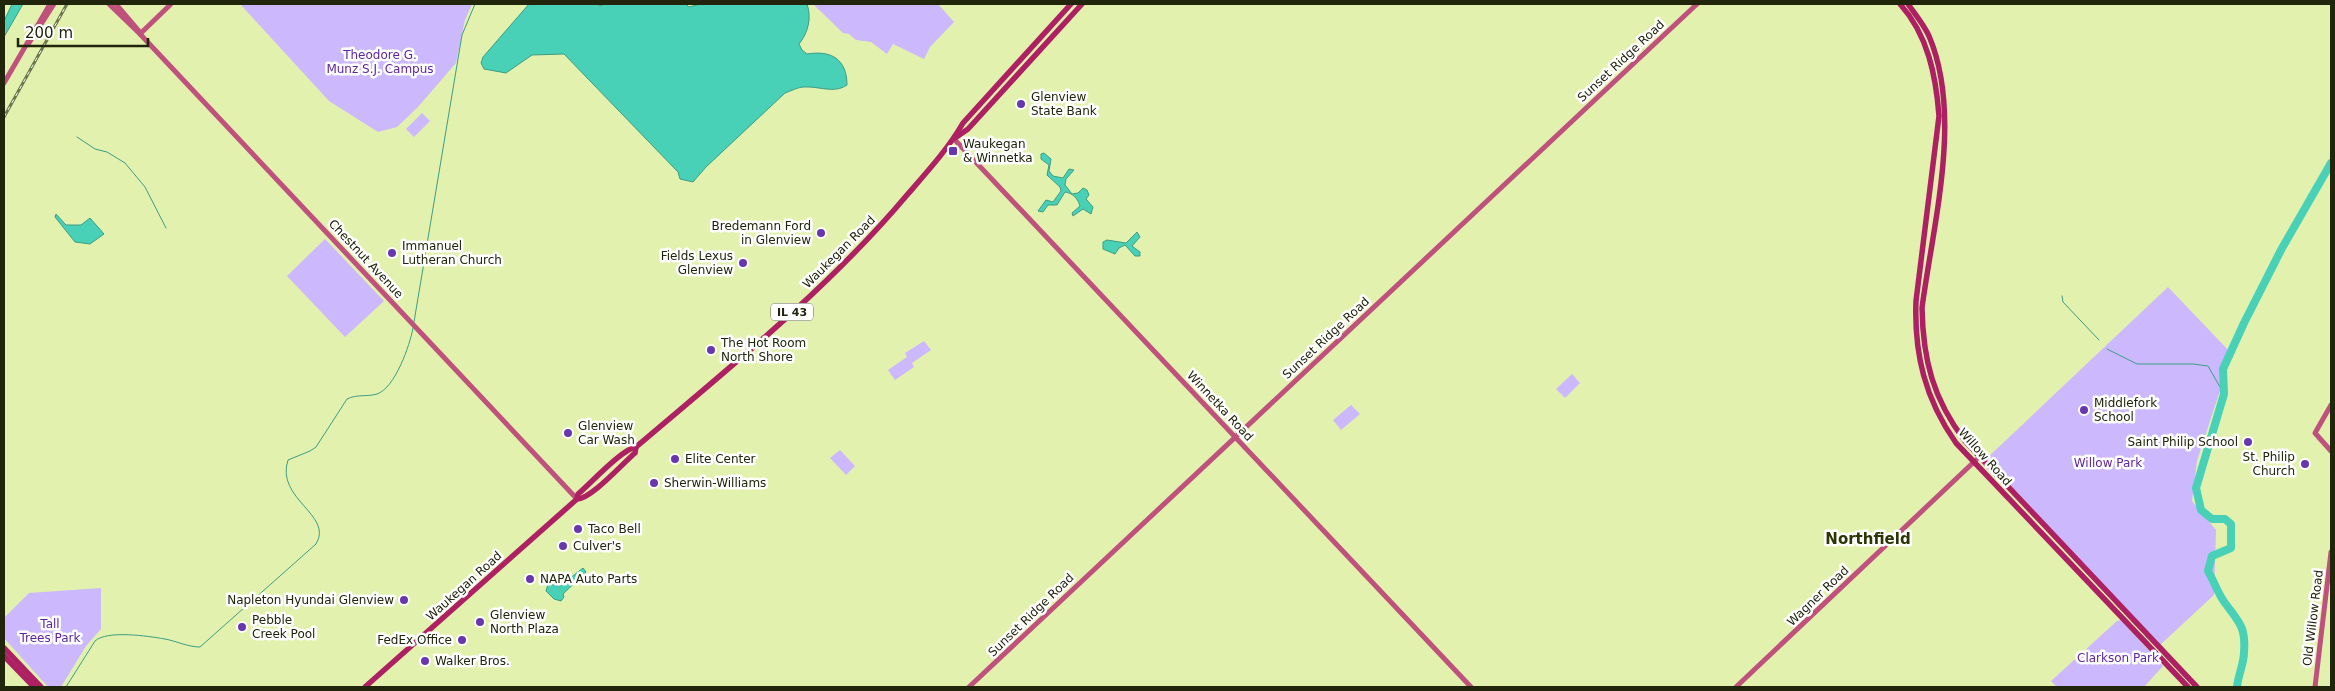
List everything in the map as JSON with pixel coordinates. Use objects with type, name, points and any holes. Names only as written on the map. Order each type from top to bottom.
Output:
[{"type":"main road","name":"Waukegan Road","points":[[365,687],[576,499],[582,499],[591,492],[634,453],[636,448],[837,271],[873,235],[954,139],[962,123],[1071,4]]},
{"type":"main road","name":"Waukegan Road","points":[[954,139],[968,129],[1082,4]]},
{"type":"main road","name":"Willow Road","points":[[1900,4],[1920,32],[1929,56],[1937,91],[1939,116],[1916,301],[1916,347],[1928,392],[1956,443],[2188,687]]},
{"type":"main road","name":"Willow Road","points":[[1908,4],[1928,34],[1933,46],[1939,66],[1946,116],[1922,308],[1926,362],[1942,406],[1957,430],[1980,457],[2197,687]]},
{"type":"main road","points":[[4,648],[41,687]]},
{"type":"main road","points":[[4,656],[34,687]]},
{"type":"street","points":[[4,83],[50,4]]},
{"type":"street","points":[[25,47],[33,40],[54,4]]},
{"type":"street","name":"Chestnut Avenue","points":[[109,4],[140,34],[576,499]]},
{"type":"street","name":"Chestnut Avenue","points":[[116,4],[135,24],[140,34]]},
{"type":"street","points":[[140,34],[170,4]]},
{"type":"street","name":"Sunset Ridge Road","points":[[969,687],[1697,4]]},
{"type":"street","name":"Winnetka Road","points":[[954,139],[1471,687]]},
{"type":"street","points":[[2331,405],[2314,433],[2331,451]]},
{"type":"street","name":"Wagner Road","points":[[1736,687],[1980,457]]},
{"type":"street","name":"Old Willow Road","points":[[2315,687],[2331,552]]},
{"type":"green space","name":"Theodore G. Munz S.J. Campus","points":[[240,4],[472,4],[465,20],[456,63],[418,107],[397,127],[378,132],[329,101]]},
{"type":"green space","points":[[813,4],[938,4],[954,22],[930,47],[924,59],[893,44],[887,54],[871,42],[856,40],[849,34],[843,33]]},
{"type":"green space","points":[[422,113],[430,121],[414,137],[406,129]]},
{"type":"green space","points":[[325,239],[384,301],[345,337],[287,276]]},
{"type":"green space","name":"Willow Park","points":[[2168,287],[2232,354],[2197,461],[2192,501],[2216,530],[2214,595],[2159,646],[1986,459]]},
{"type":"green space","points":[[924,341],[931,350],[912,363],[914,367],[895,380],[888,370],[907,357],[905,353]]},
{"type":"green space","points":[[1572,374],[1580,383],[1565,398],[1556,389]]},
{"type":"green space","points":[[1351,405],[1360,414],[1341,430],[1333,420]]},
{"type":"green space","points":[[840,450],[855,466],[846,475],[830,458]]},
{"type":"green space","name":"Tall Trees Park","points":[[101,588],[101,629],[86,646],[61,687],[48,687],[4,638],[4,618],[29,593]]},
{"type":"green space","name":"Clarkson Park","points":[[2121,620],[2163,666],[2144,687],[2057,687],[2051,681],[2117,621]]},
{"type":"water","points":[[12,4],[23,4],[4,37],[4,21]]},
{"type":"water","points":[[529,4],[597,4],[601,6],[603,4],[686,4],[689,7],[700,4],[807,4],[808,25],[805,35],[799,44],[807,54],[816,53],[836,58],[844,69],[847,85],[837,89],[802,87],[785,93],[706,167],[693,182],[680,179],[678,172],[564,54],[532,55],[506,73],[484,69],[481,63],[483,57]]},
{"type":"water","points":[[1044,153],[1051,159],[1049,171],[1053,176],[1063,178],[1069,169],[1074,170],[1066,179],[1065,185],[1072,194],[1078,193],[1083,188],[1087,190],[1089,195],[1086,199],[1093,207],[1091,214],[1083,209],[1073,216],[1072,213],[1080,206],[1075,197],[1065,192],[1057,205],[1048,205],[1043,212],[1038,211],[1046,200],[1053,202],[1061,191],[1060,187],[1047,175],[1049,165],[1041,159],[1041,154]]},
{"type":"water","points":[[56,214],[66,225],[81,225],[90,218],[104,234],[90,244],[75,242],[55,217]]},
{"type":"water","points":[[1137,232],[1140,237],[1132,246],[1140,252],[1140,256],[1135,256],[1125,245],[1119,248],[1115,254],[1103,249],[1103,242],[1107,240],[1126,243]]},
{"type":"water","points":[[583,568],[586,572],[563,594],[564,597],[561,601],[554,599],[546,591],[548,584],[560,586]]},
{"type":"waterway","points":[[414,322],[462,35],[475,4]]},
{"type":"waterway","points":[[77,137],[95,149],[107,152],[125,163],[145,187],[166,228]]},
{"type":"waterway","points":[[2237,687],[2244,656],[2243,631],[2238,620],[2220,596],[2208,571],[2212,556],[2231,548],[2231,524],[2225,519],[2212,519],[2201,510],[2196,488],[2224,394],[2223,369],[2281,250],[2331,163]]},
{"type":"waterway","points":[[2062,296],[2063,302],[2099,340]]},
{"type":"waterway","points":[[66,687],[95,641],[101,638],[118,635],[139,635],[200,647],[316,544],[319,534],[317,524],[289,486],[286,474],[288,460],[316,447],[347,399],[377,394],[390,384],[401,365],[413,328]]},
{"type":"waterway","points":[[2107,349],[2137,364],[2193,364],[2208,366],[2224,394]]},
{"type":"railway","points":[[4,117],[67,4]]},
{"type":"place","name":"Glenview State Bank","points":[[1021,104]]},
{"type":"place","name":"Waukegan & Winnetka","points":[[953,151]]},
{"type":"place","name":"Bredemann Ford in Glenview","points":[[821,233]]},
{"type":"place","name":"Immanuel Lutheran Church","points":[[392,253]]},
{"type":"place","name":"Fields Lexus Glenview","points":[[743,263]]},
{"type":"place","name":"The Hot Room North Shore","points":[[711,350]]},
{"type":"place","name":"Middlefork School","points":[[2084,410]]},
{"type":"place","name":"Glenview Car Wash","points":[[568,433]]},
{"type":"place","name":"Saint Philip School","points":[[2248,442]]},
{"type":"place","name":"Elite Center","points":[[675,459]]},
{"type":"place","name":"St. Philip Church","points":[[2305,464]]},
{"type":"place","name":"Sherwin-Williams","points":[[654,483]]},
{"type":"place","name":"Taco Bell","points":[[578,529]]},
{"type":"place","name":"Culver's","points":[[563,546]]},
{"type":"place","name":"NAPA Auto Parts","points":[[530,579]]},
{"type":"place","name":"Napleton Hyundai Glenview","points":[[404,600]]},
{"type":"place","name":"Glenview North Plaza","points":[[480,622]]},
{"type":"place","name":"Pebble Creek Pool","points":[[242,627]]},
{"type":"place","name":"FedEx Office","points":[[462,640]]},
{"type":"place","name":"Walker Bros.","points":[[425,661]]},
{"type":"district","name":"Northfield","points":[[1868,539]]}]
